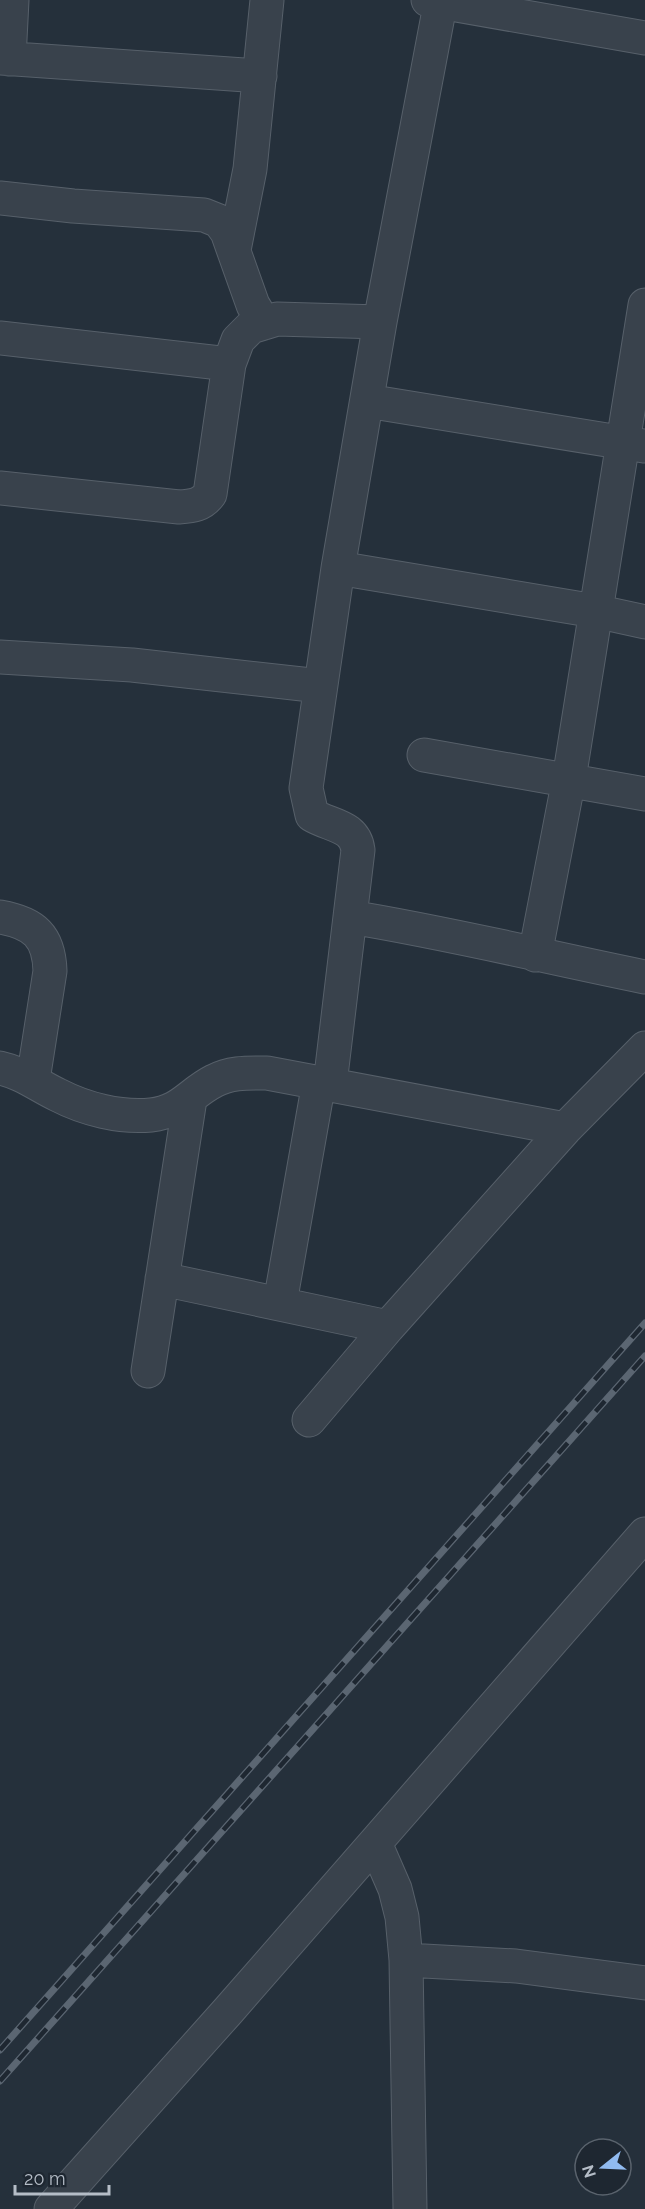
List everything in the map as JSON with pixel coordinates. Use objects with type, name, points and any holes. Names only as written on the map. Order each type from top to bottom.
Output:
[{"type":"street","points":[[12,0],[5,58],[260,76]]},
{"type":"street","points":[[234,250],[250,169],[267,0]]},
{"type":"street","points":[[280,1304],[324,1083],[357,867],[356,839],[350,833],[312,815],[306,788],[338,568],[437,1],[645,38]]},
{"type":"street","points":[[0,198],[204,215],[219,221],[228,232],[253,305],[264,323]]},
{"type":"street","points":[[535,955],[569,778],[595,611],[634,444],[645,305]]},
{"type":"street","points":[[0,488],[179,507],[204,502],[210,494],[229,364],[238,340],[251,327],[277,319],[380,322]]},
{"type":"street","points":[[0,338],[229,364]]},
{"type":"street","points":[[367,401],[634,444]]},
{"type":"street","points":[[338,568],[595,611],[645,622]]},
{"type":"street","points":[[0,657],[132,665],[320,686]]},
{"type":"street","points":[[424,755],[569,778],[645,794]]},
{"type":"street","points":[[0,917],[29,926],[44,940],[49,954],[50,971],[33,1080]]},
{"type":"street","points":[[350,917],[448,933],[535,955],[645,977]]},
{"type":"street","points":[[309,1420],[388,1327],[565,1129],[645,1048]]},
{"type":"street","points":[[0,1068],[19,1072],[57,1095],[120,1115],[171,1112],[212,1081],[234,1073],[267,1073],[565,1129]]},
{"type":"street","points":[[148,1371],[190,1099]]},
{"type":"street","points":[[162,1280],[388,1327]]},
{"type":"street","points":[[51,2209],[645,1534]]},
{"type":"street","points":[[375,1843],[395,1888],[402,1917],[406,1960],[410,2209]]},
{"type":"street","points":[[406,1960],[516,1966],[645,1983]]},
{"type":"railway","points":[[0,2050],[645,1323]]},
{"type":"railway","points":[[0,2081],[645,1356]]}]
